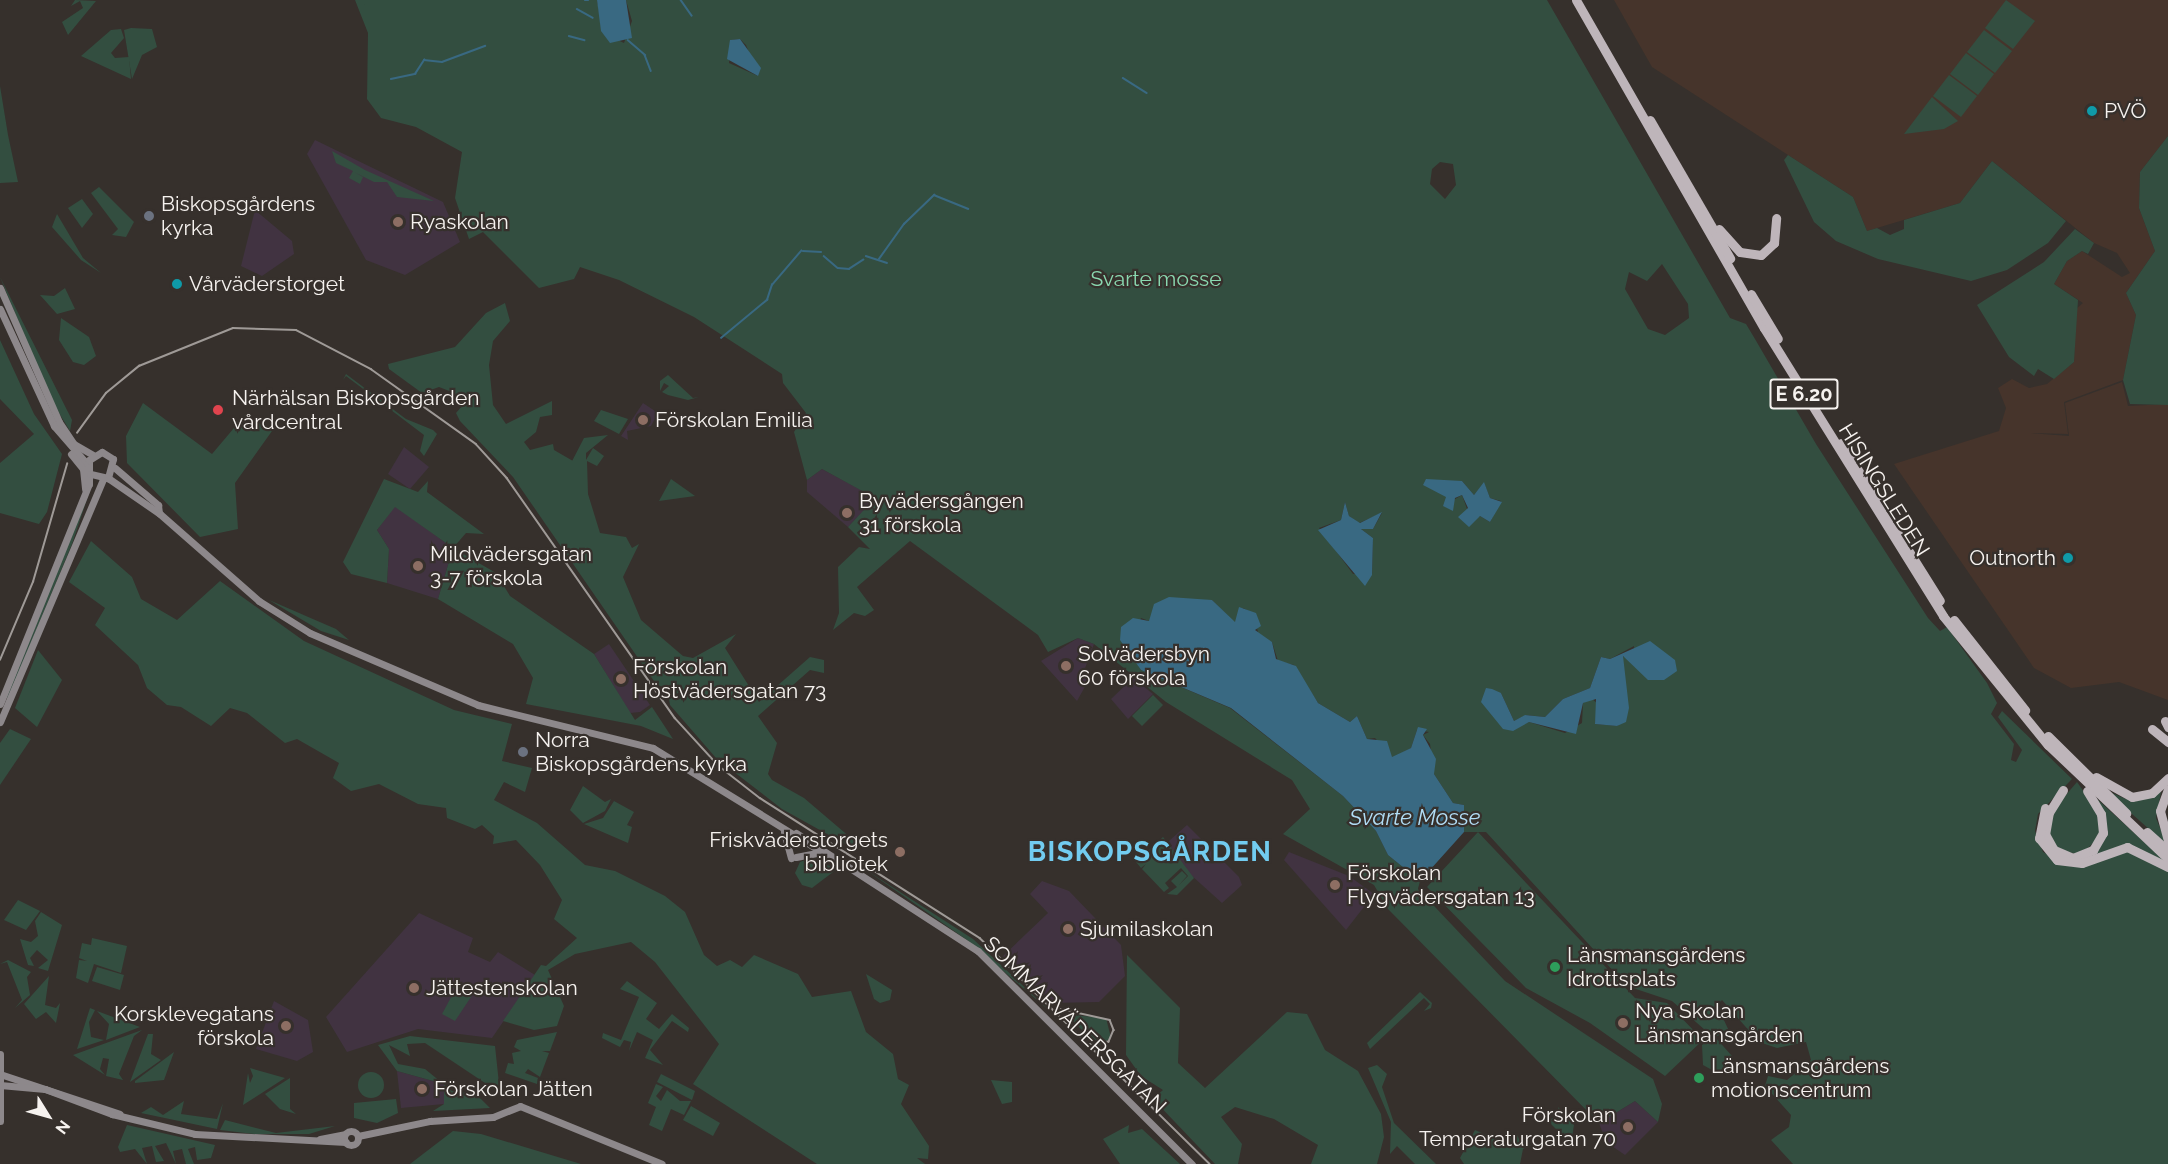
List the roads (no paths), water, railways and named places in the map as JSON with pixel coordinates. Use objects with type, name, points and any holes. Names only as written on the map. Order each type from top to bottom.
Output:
[{"type":"highway","name":"HISINGSLEDEN","points":[[1576,0],[1752,307],[1920,581],[1981,667],[2066,764],[2168,859]]},
{"type":"highway","name":"HISINGSLEDEN","points":[[1583,0],[1709,219],[1937,596],[2047,735],[2168,851]]},
{"type":"highway","points":[[1709,219],[1737,249],[1755,256],[1773,246],[1776,218]]},
{"type":"highway","points":[[2152,729],[2168,742]]},
{"type":"highway","points":[[2047,735],[2119,794],[2146,796],[2168,778]]},
{"type":"highway","points":[[2066,764],[2099,808],[2103,833],[2085,856],[2068,857],[2054,850],[2045,825],[2063,790],[2059,791],[2039,822],[2048,854],[2076,864],[2127,847],[2168,867]]},
{"type":"highway","points":[[2168,789],[2160,811],[2168,841]]},
{"type":"street","points":[[0,288],[59,422],[74,444],[93,455],[108,454],[115,468],[105,478],[0,722]]},
{"type":"street","points":[[0,309],[28,378],[68,449],[83,470],[85,494]]},
{"type":"street","points":[[0,704],[85,494],[90,474],[88,465],[68,449]]},
{"type":"street","points":[[88,465],[93,455]]},
{"type":"street","name":"SOMMARVÄDERSGATAN","points":[[115,468],[158,505],[159,513]]},
{"type":"street","points":[[90,474],[105,478]]},
{"type":"street","name":"SOMMARVÄDERSGATAN","points":[[105,478],[159,513],[236,583],[310,633],[478,705],[637,742],[677,760],[978,951],[1192,1164]]},
{"type":"street","name":"SOMMARVÄDERSGATAN","points":[[767,818],[817,853],[837,861]]},
{"type":"street","points":[[780,828],[790,841],[794,858],[817,853]]},
{"type":"street","points":[[0,1054],[0,1120]]},
{"type":"street","points":[[1,1074],[120,1114]]},
{"type":"street","points":[[1,1085],[45,1089],[120,1114],[213,1137],[354,1144],[358,1136]]},
{"type":"street","points":[[358,1136],[422,1122],[493,1117],[520,1106],[662,1164]]},
{"type":"street","points":[[306,1142],[345,1134],[353,1130],[358,1136]]},
{"type":"street","points":[[345,1134],[346,1142]]},
{"type":"water","points":[[597,0],[626,0],[632,38],[610,43],[601,31]]},
{"type":"water","points":[[740,39],[761,68],[758,76],[727,59],[730,40]]},
{"type":"water","points":[[1426,479],[1462,481],[1474,495],[1484,482],[1490,498],[1502,502],[1490,522],[1480,516],[1469,527],[1458,517],[1468,508],[1462,495],[1455,498],[1453,511],[1443,506],[1446,497],[1423,485]]},
{"type":"water","points":[[1345,502],[1349,516],[1360,523],[1382,512],[1373,529],[1361,529],[1373,538],[1372,575],[1365,586],[1318,530],[1341,520]]},
{"type":"water","name":"Svarte Mosse","points":[[1169,597],[1212,600],[1235,622],[1239,607],[1256,613],[1261,626],[1255,630],[1272,642],[1276,659],[1296,666],[1318,703],[1350,722],[1357,716],[1367,739],[1387,741],[1392,757],[1411,748],[1418,727],[1427,729],[1423,735],[1436,759],[1434,774],[1453,803],[1464,805],[1464,832],[1420,881],[1388,855],[1376,831],[1343,796],[1231,708],[1141,670],[1120,640],[1121,627],[1133,618],[1149,621],[1154,604]]},
{"type":"water","points":[[1650,641],[1675,660],[1677,671],[1664,680],[1648,680],[1623,656],[1629,708],[1626,722],[1617,726],[1595,724],[1596,699],[1583,703],[1576,734],[1529,722],[1513,731],[1503,729],[1481,702],[1486,688],[1492,689],[1501,693],[1514,721],[1525,715],[1545,717],[1563,699],[1590,688],[1601,657],[1610,659]]},
{"type":"waterway","points":[[681,0],[692,16]]},
{"type":"waterway","points":[[577,9],[593,18]]},
{"type":"waterway","points":[[569,36],[584,40]]},
{"type":"waterway","points":[[628,40],[645,55],[651,71]]},
{"type":"waterway","points":[[391,79],[415,74],[424,60],[442,62],[485,46]]},
{"type":"waterway","points":[[1123,78],[1147,93]]},
{"type":"waterway","points":[[879,259],[904,224],[934,195],[968,209]]},
{"type":"waterway","points":[[721,338],[767,300],[772,285],[801,251]]},
{"type":"waterway","points":[[803,251],[821,252]]},
{"type":"waterway","points":[[824,256],[838,268],[849,269],[863,260]]},
{"type":"waterway","points":[[866,256],[887,263]]},
{"type":"tram line","points":[[77,433],[106,393],[139,366],[233,328],[296,330],[371,369],[476,444],[507,478],[675,718],[719,766],[760,798],[980,938],[1210,1164]]},
{"type":"tram line","points":[[0,660],[33,582],[67,464]]},
{"type":"tram line","points":[[1056,1008],[1110,1020],[1114,1030],[1109,1042],[1088,1045]]},
{"type":"place","name":"PVÖ","points":[[2092,111]]},
{"type":"place","name":"Biskopsgårdens kyrka","points":[[149,216]]},
{"type":"place","name":"Ryaskolan","points":[[398,222]]},
{"type":"place","name":"Vårväderstorget","points":[[177,284]]},
{"type":"place","name":"Närhälsan Biskopsgården vårdcentral","points":[[218,410]]},
{"type":"place","name":"Förskolan Emilia","points":[[643,420]]},
{"type":"place","name":"Byvädersgången 31 förskola","points":[[847,513]]},
{"type":"place","name":"Outnorth","points":[[2068,558]]},
{"type":"place","name":"Mildvädersgatan 3-7 förskola","points":[[418,566]]},
{"type":"place","name":"Solvädersbyn 60 förskola","points":[[1066,666]]},
{"type":"place","name":"Förskolan Höstvädersgatan 73","points":[[621,679]]},
{"type":"place","name":"Norra Biskopsgårdens kyrka","points":[[523,752]]},
{"type":"place","name":"Friskväderstorgets bibliotek","points":[[900,852]]},
{"type":"place","name":"Förskolan Flygvädersgatan 13","points":[[1335,885]]},
{"type":"place","name":"Sjumilaskolan","points":[[1068,929]]},
{"type":"place","name":"Länsmansgårdens Idrottsplats","points":[[1555,967]]},
{"type":"place","name":"Jättestenskolan","points":[[414,988]]},
{"type":"place","name":"Nya Skolan Länsmansgården","points":[[1623,1023]]},
{"type":"place","name":"Korsklevegatans förskola","points":[[286,1026]]},
{"type":"place","name":"Länsmansgårdens motionscentrum","points":[[1699,1078]]},
{"type":"place","name":"Förskolan Jätten","points":[[422,1089]]},
{"type":"place","name":"Förskolan Temperaturgatan 70","points":[[1628,1127]]},
{"type":"district","name":"BISKOPSGÅRDEN","points":[[1150,852]]},
{"type":"park label","name":"Svarte mosse","points":[[1156,279]]}]
